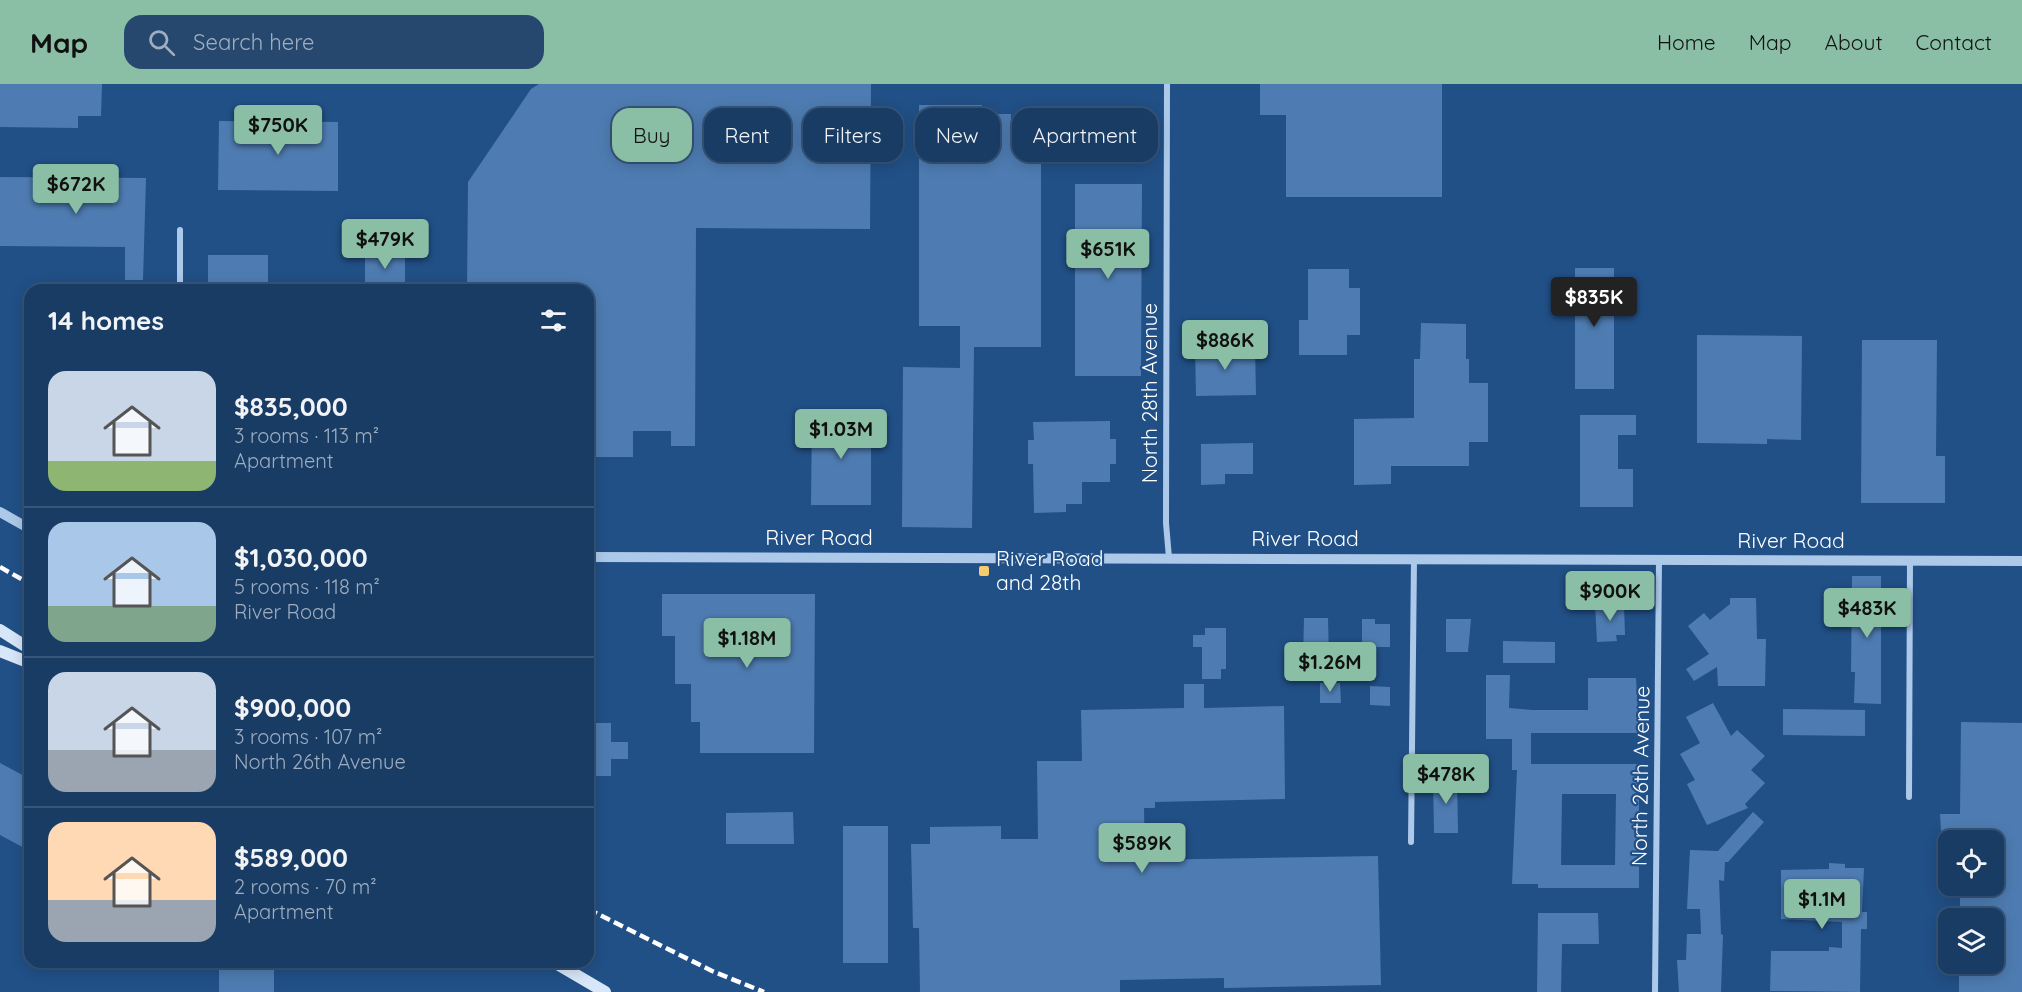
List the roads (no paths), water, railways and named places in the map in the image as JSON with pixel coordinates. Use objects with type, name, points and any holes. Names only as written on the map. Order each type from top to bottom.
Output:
[{"type":"main road","points":[[0,630],[24,645]]},
{"type":"main road","points":[[0,651],[24,661]]},
{"type":"main road","points":[[564,968],[605,992]]},
{"type":"street","name":"North 28th Avenue","points":[[1167,84],[1166,524],[1169,558]]},
{"type":"street","points":[[180,230],[180,284]]},
{"type":"street","points":[[0,512],[24,526]]},
{"type":"street","name":"River Road","points":[[594,557],[2022,561]]},
{"type":"street","points":[[1411,842],[1414,560]]},
{"type":"street","name":"North 26th Avenue","points":[[1655,992],[1659,560]]},
{"type":"street","points":[[1909,798],[1910,560]]},
{"type":"railway","points":[[0,567],[24,581]]},
{"type":"railway","points":[[594,912],[712,971],[764,992]]},
{"type":"place","name":"River Road and 28th","points":[[984,571]]}]
